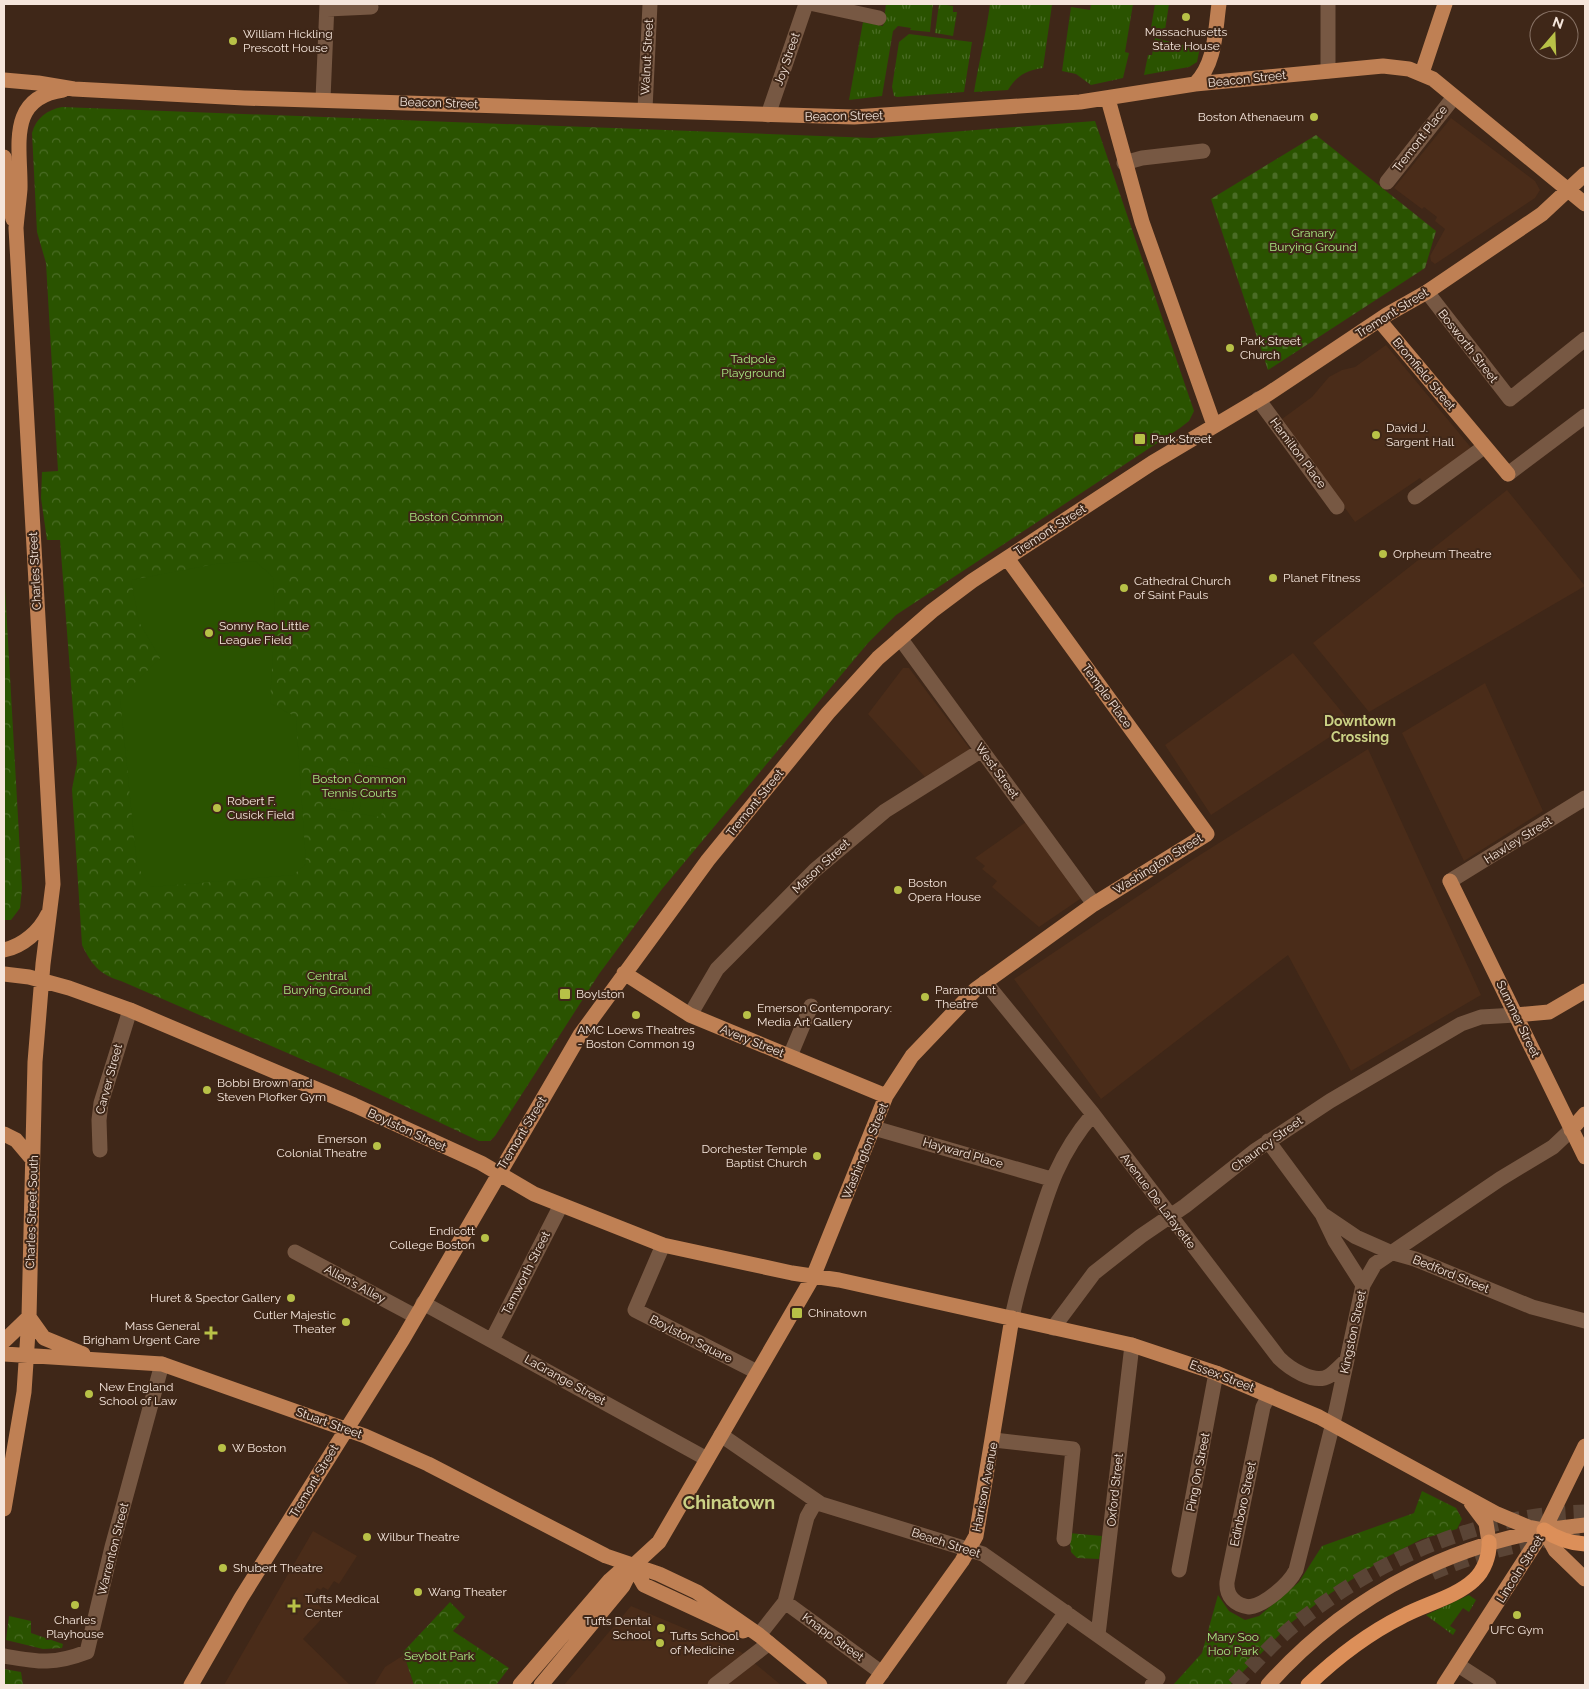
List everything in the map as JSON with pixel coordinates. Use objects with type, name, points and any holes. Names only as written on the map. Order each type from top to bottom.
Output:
[{"type":"highway","points":[[1544,1530],[1555,1538],[1573,1544],[1585,1544]]},
{"type":"highway","points":[[1308,1685],[1355,1645],[1402,1616],[1458,1590],[1474,1580],[1480,1573],[1488,1556],[1490,1542]]},
{"type":"main road","points":[[1195,84],[1208,69],[1211,60],[1219,4]]},
{"type":"main road","points":[[1422,73],[1445,4]]},
{"type":"main road","name":"Beacon Street","points":[[4,80],[74,89],[244,98],[854,117],[1108,99],[1195,84],[1383,66],[1422,73],[1585,204]]},
{"type":"main road","points":[[4,74],[4,80]]},
{"type":"main road","name":"Beacon Street","points":[[23,116],[27,108],[40,96],[74,89]]},
{"type":"main road","points":[[1108,99],[1124,163],[1142,222],[1214,425]]},
{"type":"main road","name":"Charles Street","points":[[23,116],[20,137],[20,191],[16,228],[53,884],[49,913]]},
{"type":"main road","name":"Charles Street","points":[[4,157],[6,192],[16,228]]},
{"type":"main road","name":"Tremont Street","points":[[191,1685],[241,1598],[345,1429],[361,1408],[580,1035],[724,840],[828,713],[900,638],[964,587],[1152,463],[1258,399],[1379,320],[1427,292],[1542,214],[1569,191],[1585,174]]},
{"type":"main road","name":"Bromfield Street","points":[[1379,320],[1508,474]]},
{"type":"main road","name":"Temple Place","points":[[1008,558],[1208,834]]},
{"type":"main road","name":"Washington Street","points":[[520,1685],[610,1580],[619,1572],[633,1566],[659,1542],[813,1277],[886,1096],[912,1056],[969,995],[985,982],[1094,904],[1208,834]]},
{"type":"main road","name":"Summer Street","points":[[1450,881],[1585,1157]]},
{"type":"main road","points":[[4,950],[16,947],[29,937],[40,927],[49,913]]},
{"type":"main road","name":"Charles Street South","points":[[4,1509],[23,1399],[29,1316],[35,1062],[49,913]]},
{"type":"main road","name":"Avery Street","points":[[624,973],[690,1015],[886,1096]]},
{"type":"main road","name":"Boylston Street","points":[[4,974],[42,981],[130,1010],[354,1105],[498,1173],[529,1191],[663,1245],[813,1277]]},
{"type":"main road","points":[[1516,1015],[1535,1015],[1556,1009],[1585,991]]},
{"type":"main road","points":[[1571,1130],[1585,1114]]},
{"type":"main road","points":[[4,1134],[16,1140],[32,1159]]},
{"type":"main road","name":"Essex Street","points":[[813,1277],[839,1280],[1132,1345],[1216,1373],[1332,1424],[1516,1523],[1544,1530]]},
{"type":"main road","points":[[4,1342],[29,1316],[44,1338],[101,1360]]},
{"type":"main road","name":"Harrison Avenue","points":[[877,1679],[969,1550],[978,1531],[1012,1318]]},
{"type":"main road","name":"Stuart Street","points":[[4,1354],[162,1364],[345,1429],[428,1464],[606,1556],[633,1566]]},
{"type":"main road","name":"Lincoln Street","points":[[1444,1685],[1544,1530],[1585,1446]]},
{"type":"main road","points":[[1465,1497],[1483,1517],[1490,1542]]},
{"type":"main road","points":[[1268,1685],[1311,1642],[1357,1606],[1421,1570],[1490,1542],[1544,1530],[1585,1525]]},
{"type":"main road","points":[[1544,1530],[1555,1550],[1585,1579]]},
{"type":"main road","points":[[633,1566],[644,1585],[764,1639],[820,1685]]},
{"type":"main road","name":"Washington Street","points":[[541,1685],[623,1586],[633,1566]]},
{"type":"street","name":"Walnut Street","points":[[645,109],[650,4]]},
{"type":"street","name":"Joy Street","points":[[768,115],[806,4]]},
{"type":"street","points":[[814,4],[879,18]]},
{"type":"street","points":[[1328,4],[1328,71]]},
{"type":"street","points":[[323,99],[327,6],[371,7]]},
{"type":"street","name":"Tremont Place","points":[[1387,182],[1454,97]]},
{"type":"street","points":[[1124,163],[1142,158],[1203,151]]},
{"type":"street","name":"Bosworth Street","points":[[1427,292],[1510,399],[1585,339]]},
{"type":"street","name":"Hamilton Place","points":[[1258,399],[1337,507]]},
{"type":"street","points":[[1508,474],[1585,416]]},
{"type":"street","points":[[1415,497],[1484,447]]},
{"type":"street","name":"West Street","points":[[900,638],[1094,904]]},
{"type":"street","name":"Mason Street","points":[[690,1015],[717,969],[815,870],[885,810],[982,750]]},
{"type":"street","name":"Hawley Street","points":[[1450,881],[1585,798]]},
{"type":"street","name":"Avenue De Lafayette","points":[[985,982],[1093,1114],[1170,1217],[1287,1366],[1302,1373],[1323,1378],[1347,1360]]},
{"type":"street","points":[[790,1056],[810,1006]]},
{"type":"street","name":"Carver Street","points":[[100,1150],[99,1120],[101,1103],[130,1010]]},
{"type":"street","name":"Chauncy Street","points":[[1053,1328],[1094,1273],[1268,1141],[1330,1101],[1461,1024],[1481,1017],[1516,1015]]},
{"type":"street","points":[[1012,1318],[1016,1297],[1051,1179],[1070,1142],[1093,1114]]},
{"type":"street","name":"Hayward Place","points":[[874,1128],[1051,1179]]},
{"type":"street","name":"Kingston Street","points":[[1245,1606],[1260,1604],[1294,1574],[1332,1424],[1363,1285],[1375,1264],[1390,1252],[1552,1147],[1571,1130]]},
{"type":"street","name":"Bedford Street","points":[[1268,1141],[1322,1214],[1335,1241],[1363,1285]]},
{"type":"street","name":"Tamworth Street","points":[[492,1340],[561,1205]]},
{"type":"street","name":"Bedford Street","points":[[1322,1214],[1356,1237],[1390,1252],[1416,1260],[1532,1307],[1585,1321]]},
{"type":"street","name":"Boylston Square","points":[[663,1245],[635,1310],[757,1372]]},
{"type":"street","name":"Allen's Alley","points":[[295,1252],[419,1310]]},
{"type":"street","name":"LaGrange Street","points":[[419,1310],[492,1340],[707,1460]]},
{"type":"street","name":"Oxford Street","points":[[1098,1635],[1132,1345]]},
{"type":"street","name":"Warrenton Street","points":[[4,1656],[62,1662],[87,1652],[112,1547],[162,1364]]},
{"type":"street","name":"Ping On Street","points":[[1179,1570],[1216,1373]]},
{"type":"street","name":"Edinboro Street","points":[[1245,1606],[1232,1599],[1227,1591],[1227,1582],[1263,1407],[1268,1395]]},
{"type":"street","name":"Beach Street","points":[[721,1435],[816,1500],[830,1507],[969,1550],[989,1558],[1098,1635],[1155,1682]]},
{"type":"street","points":[[994,1440],[1073,1449],[1064,1538]]},
{"type":"street","points":[[714,1685],[764,1639],[785,1602],[807,1517],[816,1500]]},
{"type":"street","name":"Knapp Street","points":[[785,1602],[877,1679]]},
{"type":"street","points":[[1014,1685],[1066,1612]]},
{"type":"street","points":[[1458,1665],[1489,1685]]},
{"type":"shaded area","points":[[1451,118],[1535,181],[1540,190],[1535,198],[1435,264],[1431,261],[1430,256],[1445,229],[1435,221],[1437,217],[1424,207],[1422,209],[1394,188]]},
{"type":"shaded area","name":"David J. Sargent Hall","points":[[1386,345],[1473,450],[1424,483],[1420,478],[1355,522],[1282,419],[1312,397],[1329,377],[1342,370],[1355,367]]},
{"type":"shaded area","points":[[1507,490],[1585,586],[1369,712],[1313,643]]},
{"type":"shaded area","points":[[1293,653],[1351,723],[1211,815],[1165,745]]},
{"type":"shaded area","points":[[903,668],[909,668],[970,749],[925,777],[868,714]]},
{"type":"shaded area","points":[[1485,683],[1543,811],[1464,861],[1402,733]]},
{"type":"shaded area","points":[[1368,749],[1481,995],[1351,1071],[1288,955],[1101,1099],[1014,979],[1192,860]]},
{"type":"shaded area","points":[[1026,822],[1083,897],[1039,927],[992,887],[997,881],[982,869],[985,866],[975,858]]},
{"type":"shaded area","name":"Tufts Medical Center","points":[[313,1531],[357,1556],[339,1584],[334,1581],[328,1590],[323,1587],[321,1590],[317,1588],[311,1598],[327,1613],[303,1639],[350,1685],[224,1685]]},
{"type":"shaded area","name":"Tufts School of Medicine","points":[[631,1606],[741,1652],[781,1685],[564,1685]]},
{"type":"shaded area","points":[[404,1655],[414,1685],[374,1685],[385,1667]]},
{"type":"green space","points":[[886,4],[933,4],[930,32],[910,30],[911,28],[898,26],[893,31],[882,96],[849,100],[863,22],[883,26]]},
{"type":"green space","points":[[939,4],[953,6],[953,12],[957,12],[953,36],[935,33]]},
{"type":"green space","points":[[990,4],[1052,5],[1043,68],[1022,74],[1008,90],[974,92],[987,26]]},
{"type":"green space","points":[[1091,4],[1133,4],[1125,52],[1129,53],[1123,78],[1091,85],[1076,74],[1062,71],[1071,7],[1090,10]]},
{"type":"green space","points":[[1155,4],[1169,4],[1165,30],[1151,28]]},
{"type":"green space","points":[[909,34],[972,42],[964,92],[894,96],[892,87],[899,42]]},
{"type":"green space","points":[[1155,38],[1182,45],[1198,44],[1200,47],[1197,62],[1189,67],[1144,75],[1148,55],[1152,55]]},
{"type":"green space","name":"Boston Common","points":[[62,107],[872,138],[1095,121],[1194,411],[1189,421],[1180,428],[896,615],[868,643],[662,889],[599,974],[495,1136],[490,1141],[479,1141],[345,1078],[107,976],[97,968],[82,945],[72,789],[77,763],[60,540],[47,540],[41,498],[42,472],[58,471],[46,263],[37,232],[32,133],[39,119],[52,110]]},
{"type":"green space","name":"Granary Burying Ground","points":[[1316,135],[1436,231],[1425,268],[1268,370],[1211,199]]},
{"type":"green space","name":"Robert F. Cusick Field","points":[[255,561],[273,577],[275,614],[270,703],[296,717],[306,864],[293,875],[151,887],[137,866],[120,698],[160,658],[139,622],[131,580],[216,564]]},
{"type":"green space","points":[[4,570],[22,888],[20,908],[11,920],[4,920]]},
{"type":"green space","points":[[338,760],[360,764],[352,812],[330,808]]},
{"type":"green space","points":[[367,765],[389,769],[381,817],[359,814]]},
{"type":"green space","name":"Mary Soo Hoo Park","points":[[1422,1491],[1456,1508],[1462,1519],[1457,1529],[1422,1539],[1385,1558],[1331,1593],[1292,1622],[1230,1685],[1173,1685],[1202,1653],[1218,1595],[1229,1611],[1245,1620],[1259,1616],[1299,1582],[1322,1546],[1414,1513]]},
{"type":"green space","points":[[1069,1533],[1102,1536],[1099,1559],[1077,1558],[1071,1552]]},
{"type":"green space","points":[[1469,1595],[1476,1600],[1469,1612],[1463,1608],[1450,1626],[1456,1630],[1453,1635],[1426,1615]]},
{"type":"green space","name":"Seybolt Park","points":[[450,1602],[465,1617],[453,1631],[509,1668],[496,1685],[414,1685],[403,1652]]},
{"type":"green space","points":[[9,1616],[31,1621],[31,1633],[63,1644],[62,1648],[43,1649],[6,1640]]},
{"type":"green space","points":[[4,1669],[21,1672],[23,1685],[4,1685]]},
{"type":"tunnel","points":[[1234,1685],[1275,1642],[1302,1619],[1366,1576],[1400,1558],[1472,1530],[1509,1521],[1585,1512]]},
{"type":"tunnel","points":[[1432,1573],[1469,1559],[1526,1543],[1585,1536]]},
{"type":"place","name":"Massachusetts State House","points":[[1186,17]]},
{"type":"place","name":"William Hickling Prescott House","points":[[233,41]]},
{"type":"place","name":"Boston Athenaeum","points":[[1314,117]]},
{"type":"place","name":"Park Street Church","points":[[1230,348]]},
{"type":"place","name":"David J. Sargent Hall","points":[[1376,435]]},
{"type":"place","name":"Park Street","points":[[1140,439]]},
{"type":"place","name":"Orpheum Theatre","points":[[1383,554]]},
{"type":"place","name":"Planet Fitness","points":[[1273,578]]},
{"type":"place","name":"Cathedral Church of Saint Pauls","points":[[1124,588]]},
{"type":"place","name":"Sonny Rao Little League Field","points":[[209,633]]},
{"type":"place","name":"Robert F. Cusick Field","points":[[217,808]]},
{"type":"place","name":"Boston Opera House","points":[[898,890]]},
{"type":"place","name":"Boylston","points":[[565,994]]},
{"type":"place","name":"Paramount Theatre","points":[[925,997]]},
{"type":"place","name":"AMC Loews Theatres - Boston Common 19","points":[[636,1015]]},
{"type":"place","name":"Emerson Contemporary: Media Art Gallery","points":[[747,1015]]},
{"type":"place","name":"Bobbi Brown and Steven Plofker Gym","points":[[207,1090]]},
{"type":"place","name":"Emerson Colonial Theatre","points":[[377,1146]]},
{"type":"place","name":"Dorchester Temple Baptist Church","points":[[817,1156]]},
{"type":"place","name":"Endicott College Boston","points":[[485,1238]]},
{"type":"place","name":"Huret & Spector Gallery","points":[[291,1298]]},
{"type":"place","name":"Chinatown","points":[[797,1313]]},
{"type":"place","name":"Cutler Majestic Theater","points":[[346,1322]]},
{"type":"place","name":"Mass General Brigham Urgent Care","points":[[211,1333]]},
{"type":"place","name":"New England School of Law","points":[[89,1394]]},
{"type":"place","name":"W Boston","points":[[222,1448]]},
{"type":"place","name":"Wilbur Theatre","points":[[367,1537]]},
{"type":"place","name":"Shubert Theatre","points":[[223,1568]]},
{"type":"place","name":"Wang Theater","points":[[418,1592]]},
{"type":"place","name":"Charles Playhouse","points":[[75,1605]]},
{"type":"place","name":"Tufts Medical Center","points":[[294,1606]]},
{"type":"place","name":"UFC Gym","points":[[1517,1615]]},
{"type":"place","name":"Tufts Dental School","points":[[661,1628]]},
{"type":"place","name":"Tufts School of Medicine","points":[[660,1643]]},
{"type":"district","name":"Downtown Crossing","points":[[1360,730]]},
{"type":"district","name":"Chinatown","points":[[729,1503]]},
{"type":"park label","name":"Tadpole Playground","points":[[753,366]]},
{"type":"park label","name":"Boston Common Tennis Courts","points":[[359,786]]},
{"type":"park label","name":"Central Burying Ground","points":[[327,983]]}]
